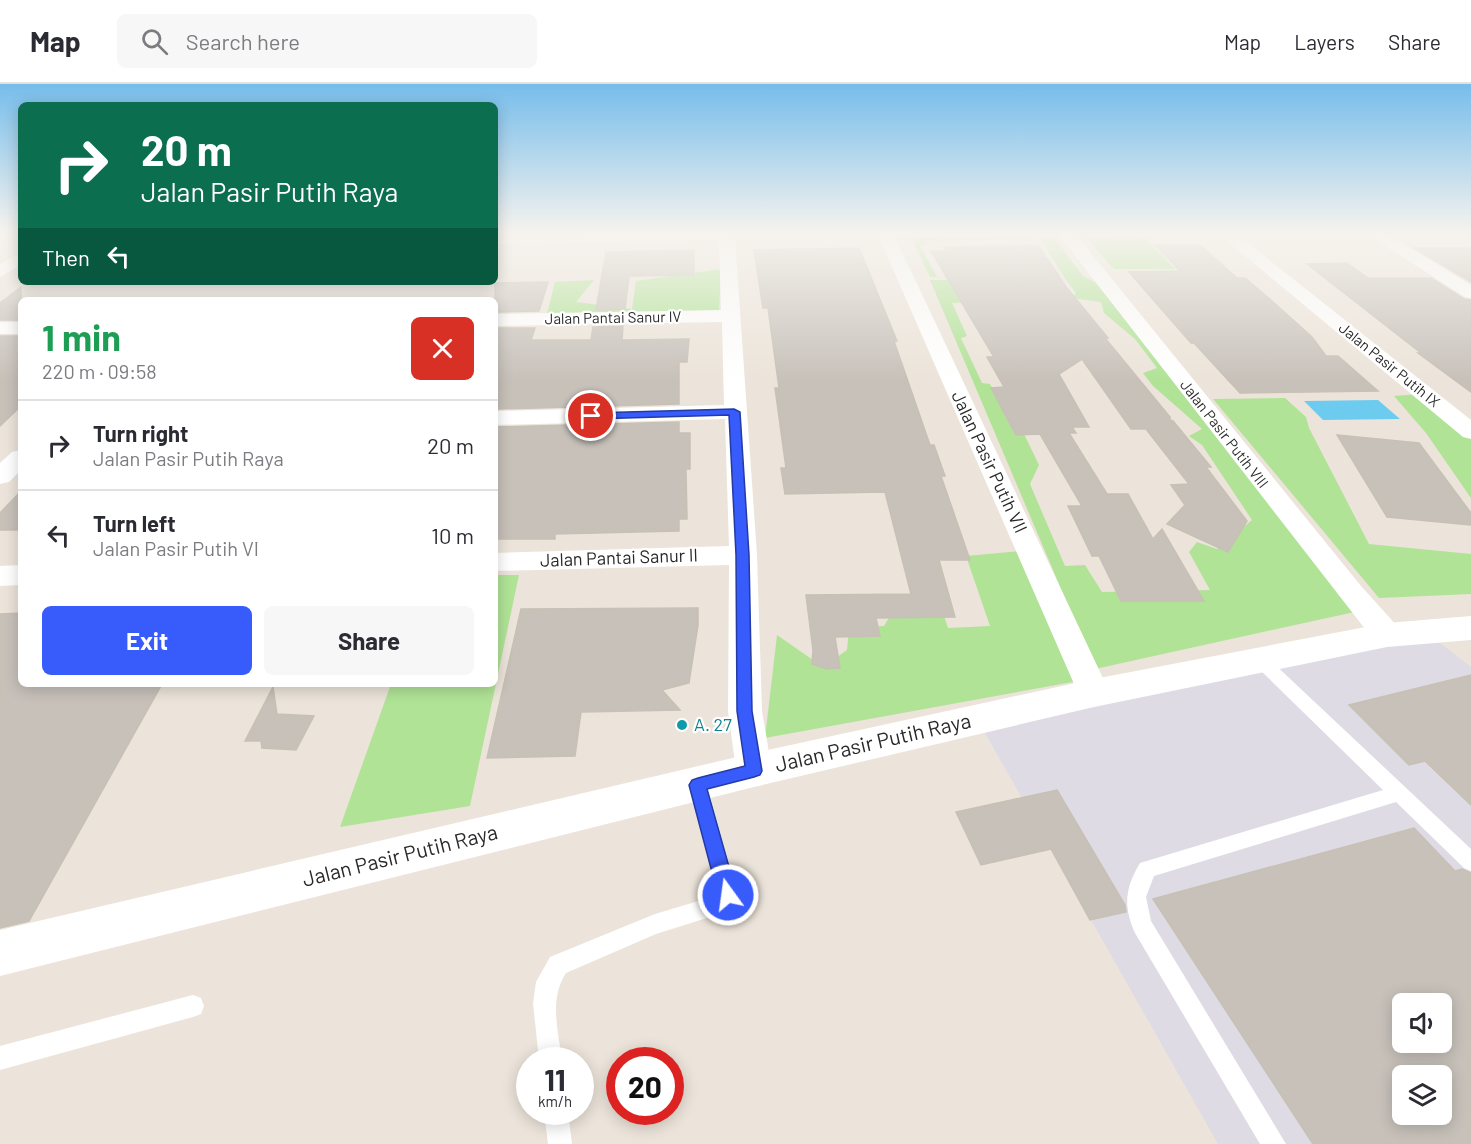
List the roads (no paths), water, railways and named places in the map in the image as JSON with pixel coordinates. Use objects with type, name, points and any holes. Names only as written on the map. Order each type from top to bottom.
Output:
[{"type":"street","points":[[730,280],[742,555],[745,711],[754,771]]},
{"type":"street","name":"Jalan Pasir Putih VII","points":[[906,280],[1094,693]]},
{"type":"street","name":"Jalan Pasir Putih VIII","points":[[1103,280],[1351,593],[1387,635]]},
{"type":"street","name":"Jalan Pasir Putih IX","points":[[1284,280],[1471,432]]},
{"type":"street","points":[[1451,280],[1471,293]]},
{"type":"street","name":"Jalan Pantai Sanur IV","points":[[498,320],[731,316]]},
{"type":"street","points":[[0,328],[18,328]]},
{"type":"street","points":[[498,418],[734,412]]},
{"type":"street","points":[[0,477],[18,460]]},
{"type":"street","name":"Jalan Pantai Sanur II","points":[[498,562],[742,555]]},
{"type":"street","points":[[0,576],[18,575]]},
{"type":"street","name":"Jalan Pasir Putih Raya","points":[[0,953],[754,771],[1094,693],[1262,662],[1387,635],[1471,628]]},
{"type":"lane","points":[[1262,662],[1471,862]]},
{"type":"lane","points":[[549,1047],[544,1003],[547,982],[558,964],[655,924],[722,904],[728,895],[698,785]]},
{"type":"lane","points":[[1274,1144],[1142,926],[1134,902],[1137,886],[1147,869],[1399,793]]},
{"type":"lane","points":[[0,1058],[193,1006]]},
{"type":"lane","points":[[558,1125],[560,1144]]},
{"type":"water","points":[[1378,400],[1400,419],[1323,420],[1304,401]]},
{"type":"place","name":"A. 27","points":[[682,725]]}]
